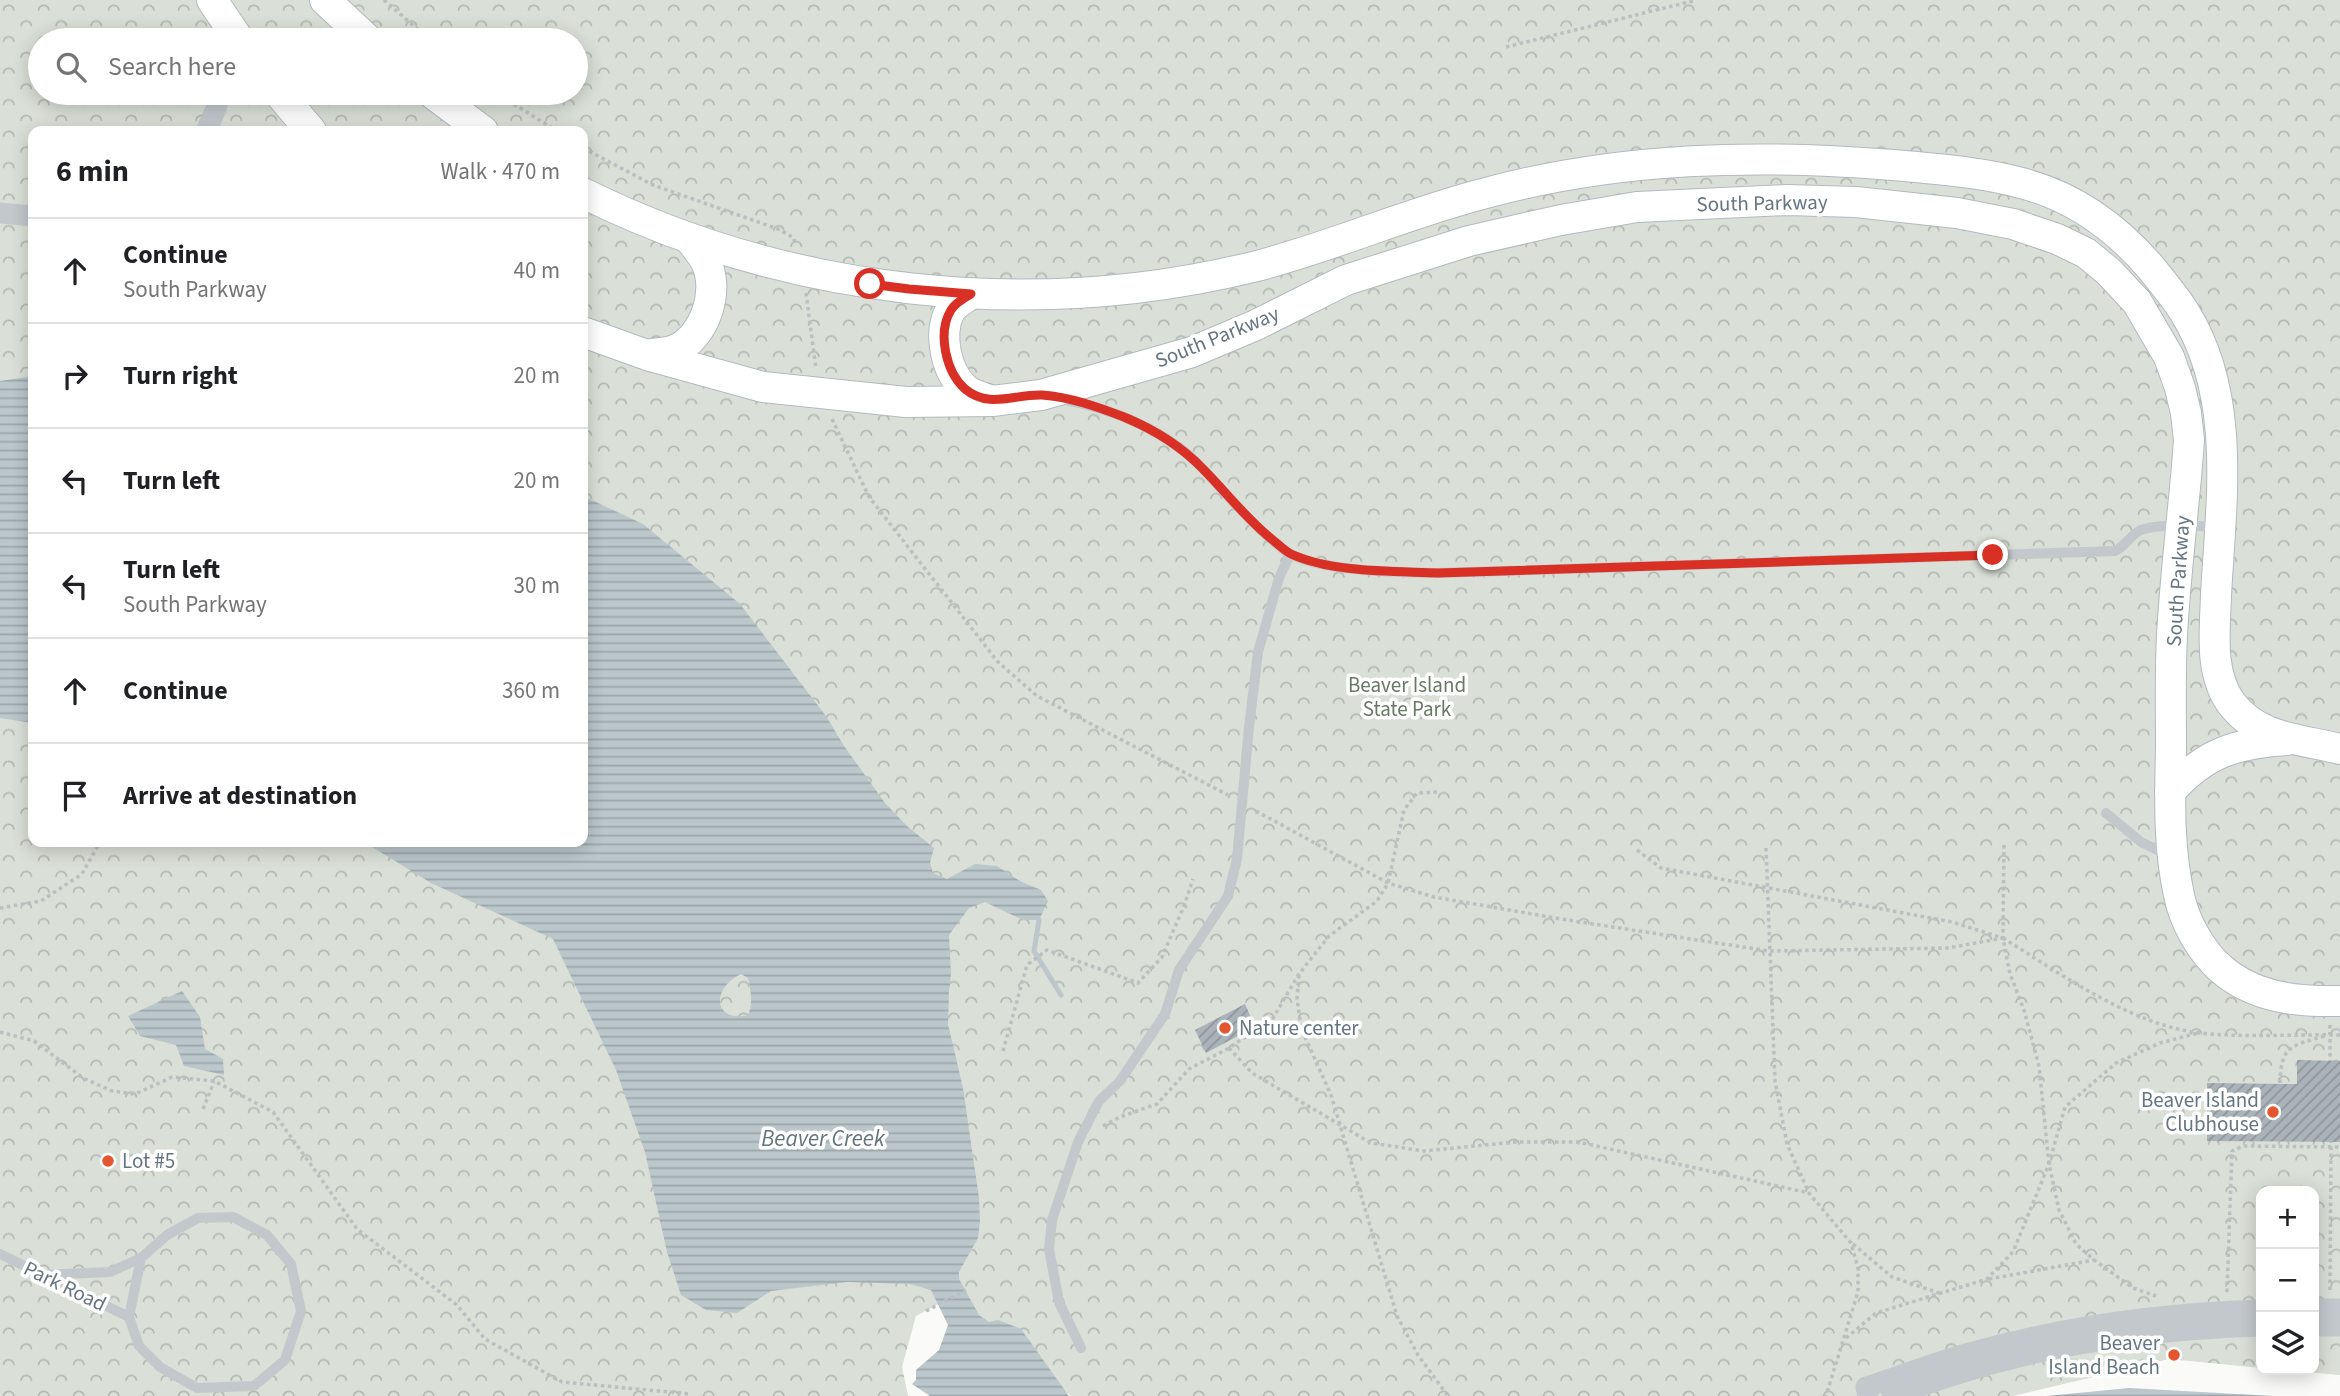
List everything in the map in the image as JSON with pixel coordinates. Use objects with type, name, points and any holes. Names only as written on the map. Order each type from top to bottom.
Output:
[{"type":"street","points":[[325,0],[355,28]]},
{"type":"street","points":[[208,126],[217,105]]},
{"type":"street","points":[[289,105],[308,126]]},
{"type":"street","points":[[448,105],[476,126]]},
{"type":"street","name":"South Parkway","points":[[588,195],[689,238],[802,271],[909,289],[1036,296],[1159,285],[1254,267],[1481,194],[1532,181],[1682,160],[1787,159],[1927,168],[2000,178],[2048,191],[2074,202],[2105,223],[2138,254],[2185,313],[2210,368],[2219,407],[2222,452],[2214,642],[2218,675],[2227,698],[2243,716],[2264,731],[2340,749]]},
{"type":"street","name":"South Parkway","points":[[588,334],[647,355],[763,387],[906,402],[992,401],[1041,395],[1192,352],[1256,325],[1346,280],[1469,241],[1561,220],[1637,207],[1787,200],[1868,203],[1957,213],[2013,224],[2057,239],[2086,253],[2109,272],[2137,302],[2169,357],[2186,413],[2189,440],[2172,635],[2170,793],[2172,857],[2179,898],[2190,926],[2203,948],[2221,969],[2248,987],[2279,998],[2308,1002],[2335,1001]]},
{"type":"street","points":[[0,213],[28,216]]},
{"type":"street","points":[[647,355],[674,350],[687,341],[703,323],[711,297],[709,275],[706,261],[689,238]]},
{"type":"street","points":[[971,294],[955,304],[950,311],[944,338],[947,355],[951,370],[962,387],[973,395],[992,401]]},
{"type":"street","points":[[2170,793],[2183,778],[2204,762],[2227,750],[2252,743],[2296,740]]},
{"type":"street","points":[[1868,1396],[1866,1387],[1961,1355],[2043,1335],[2130,1320],[2256,1310]]},
{"type":"street","points":[[1892,1396],[1966,1371],[2046,1351],[2132,1336],[2256,1326]]},
{"type":"lane","points":[[1041,395],[1088,404],[1144,425],[1178,447],[1195,462],[1251,523],[1290,554],[1323,563],[1390,571],[1438,573],[2116,551],[2123,547],[2129,538],[2143,530],[2182,525],[2220,527]]},
{"type":"lane","points":[[1082,1348],[1059,1302],[1049,1249],[1052,1220],[1078,1142],[1098,1101],[1120,1081],[1165,1014],[1179,970],[1228,896],[1237,859],[1258,652],[1279,578],[1290,554]]},
{"type":"lane","points":[[2106,813],[2141,842],[2172,857]]},
{"type":"lane","name":"Park Road","points":[[233,1217],[267,1235],[291,1264],[301,1311],[285,1360],[254,1385],[197,1388],[160,1367],[139,1346],[129,1317],[141,1258],[167,1235],[198,1218],[233,1217]]},
{"type":"lane","name":"Park Road","points":[[0,1254],[129,1317]]},
{"type":"lane","points":[[40,1275],[110,1272],[141,1258]]},
{"type":"path","points":[[384,0],[416,28]]},
{"type":"path","points":[[1506,47],[1693,1]]},
{"type":"path","points":[[515,105],[548,126]]},
{"type":"path","points":[[588,151],[653,185],[778,229],[794,238],[802,271],[820,394],[869,497],[998,662],[1037,696],[1388,883],[1434,897],[1769,951],[1948,948],[2003,938]]},
{"type":"path","points":[[1078,1142],[1120,1116],[1157,1104],[1189,1069],[1229,1048],[1273,1018],[1299,974],[1329,936],[1377,901],[1388,883],[1404,810],[1417,793],[1438,793]]},
{"type":"path","points":[[2004,844],[2003,938],[2010,974],[2024,1010],[2039,1066],[2049,1164],[2059,1210],[2077,1244],[2094,1261],[2133,1288],[2167,1301]]},
{"type":"path","points":[[0,908],[41,901],[82,874],[97,847]]},
{"type":"path","points":[[1766,848],[1775,1081],[1787,1144],[1810,1193],[1851,1242],[1892,1278],[1941,1293]]},
{"type":"path","points":[[1637,850],[1661,869],[1952,922],[2003,938],[2096,995],[2144,1018],[2198,1033],[2277,1037],[2340,1036]]},
{"type":"path","points":[[1003,1051],[1027,965],[1047,950],[1138,983],[1162,957],[1193,879]]},
{"type":"path","points":[[1299,974],[1297,998],[1301,1028],[1331,1095],[1397,1316],[1418,1355],[1448,1396]]},
{"type":"path","points":[[2330,1061],[2330,1035],[2335,1001]]},
{"type":"path","points":[[0,1032],[34,1041],[83,1078],[112,1091],[135,1094],[172,1077],[214,1081],[273,1112],[357,1229],[457,1305],[485,1339],[562,1382],[691,1394]]},
{"type":"path","points":[[1987,1279],[2013,1252],[2049,1164],[2065,1107],[2116,1063],[2160,1043],[2198,1033]]},
{"type":"path","points":[[2280,1083],[2280,1063],[2286,1052],[2294,1046],[2330,1035]]},
{"type":"path","points":[[1229,1048],[1252,1073],[1371,1143],[1424,1151],[1515,1142],[1578,1142],[1810,1193]]},
{"type":"path","points":[[203,1109],[214,1081]]},
{"type":"path","points":[[2226,1311],[2232,1152],[2243,1146],[2331,1144],[2340,1147]]},
{"type":"path","points":[[2331,1144],[2331,1313]]},
{"type":"path","points":[[1826,1396],[1858,1292],[1858,1268],[1851,1242]]},
{"type":"path","points":[[1844,1339],[1876,1313],[1987,1279],[2094,1261]]},
{"type":"path","points":[[926,1311],[966,1290]]},
{"type":"green space","name":"Beaver Island State Park","points":[[0,0],[2340,0],[2340,1375],[2319,1373],[2319,1186],[2256,1186],[2256,1368],[2169,1359],[2013,1396],[1071,1396],[950,1298],[916,1316],[902,1367],[908,1396],[0,1396]]},
{"type":"water","points":[[28,377],[28,722],[0,718],[0,381]]},
{"type":"water","name":"Beaver Creek","points":[[588,498],[643,524],[740,604],[826,716],[885,803],[934,848],[930,863],[933,873],[947,879],[975,864],[997,866],[1020,881],[1041,890],[1048,901],[1039,920],[1023,920],[985,902],[969,908],[949,935],[951,974],[948,1024],[963,1088],[980,1221],[978,1238],[959,1272],[959,1279],[979,1315],[989,1322],[998,1320],[1021,1329],[1069,1396],[930,1396],[912,1384],[916,1380],[916,1370],[939,1350],[948,1325],[931,1290],[910,1284],[847,1282],[771,1291],[737,1313],[706,1310],[681,1295],[667,1252],[645,1152],[616,1070],[553,939],[431,883],[372,847],[588,847]],"holes":[[[741,974],[748,978],[751,997],[748,1015],[728,1014],[720,1003],[724,988]]]},
{"type":"water","points":[[182,991],[200,1017],[205,1049],[223,1059],[224,1075],[184,1066],[176,1045],[140,1036],[128,1016]]},
{"type":"water","points":[[2129,1388],[2273,1396],[2047,1396]]},
{"type":"building","name":"Nature center","points":[[1245,1004],[1255,1027],[1206,1053],[1195,1030]]},
{"type":"building","name":"Beaver Island Clubhouse","points":[[2297,1060],[2340,1061],[2340,1142],[2207,1141],[2207,1083],[2297,1084]]},
{"type":"waterway","points":[[1039,920],[1034,951],[1061,995]]},
{"type":"place","name":"Nature center","points":[[1225,1028]]},
{"type":"place","name":"Beaver Island Clubhouse","points":[[2273,1112]]},
{"type":"place","name":"Lot #5","points":[[108,1161]]},
{"type":"place","name":"Beaver Island Beach","points":[[2174,1355]]},
{"type":"route","points":[[870,284],[971,294],[955,304],[950,311],[944,338],[951,370],[962,387],[973,395],[992,401],[1041,395],[1088,404],[1144,425],[1178,447],[1203,469],[1251,523],[1290,554],[1323,563],[1356,569],[1438,573],[1993,555]]}]
